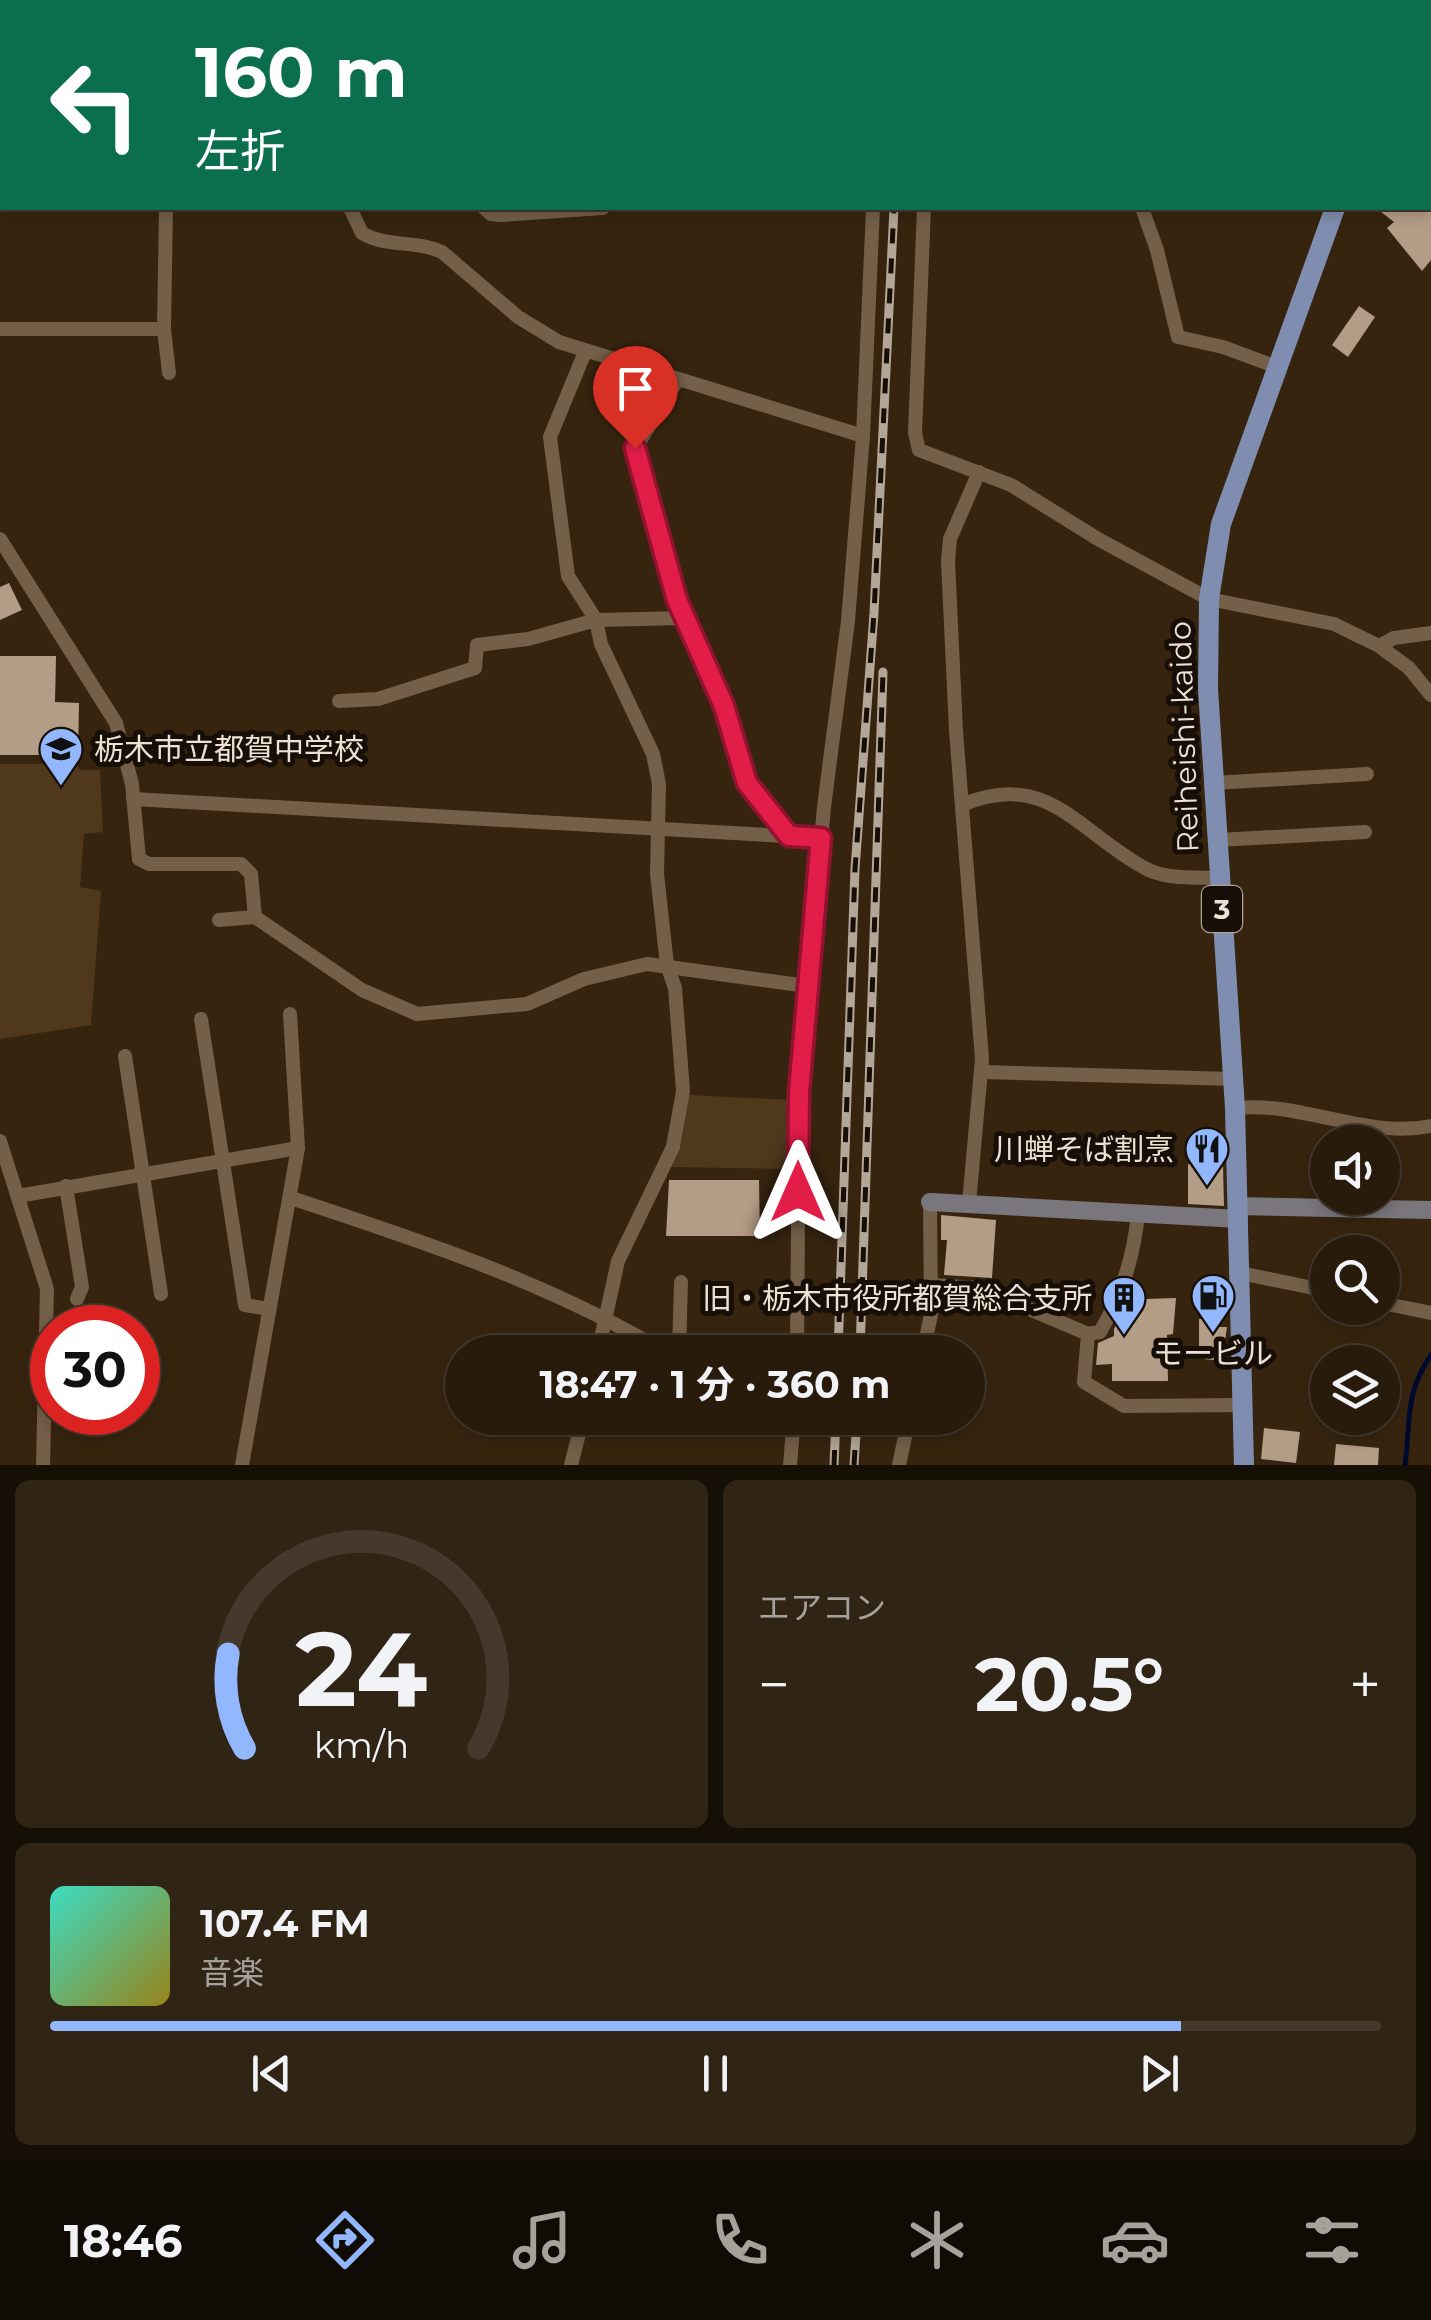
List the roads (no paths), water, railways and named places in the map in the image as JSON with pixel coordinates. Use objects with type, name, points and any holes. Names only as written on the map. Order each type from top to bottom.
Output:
[{"type":"main road","name":"Reiheishi-kaido","points":[[1244,1465],[1236,1108],[1208,689],[1209,599],[1221,524],[1333,210]]},
{"type":"main road","points":[[930,1202],[1138,1214],[1431,1210]]},
{"type":"street","points":[[166,210],[164,329],[169,373]]},
{"type":"street","points":[[351,210],[362,233],[383,242],[442,252],[541,334],[586,352],[863,436]]},
{"type":"street","points":[[486,210],[501,214],[569,210]]},
{"type":"street","points":[[797,1335],[799,1092],[821,838],[848,621],[863,436],[873,210]]},
{"type":"street","points":[[924,210],[915,442],[926,455],[1010,485],[1098,540],[1209,599],[1334,624],[1380,646],[1409,668],[1431,694]]},
{"type":"street","points":[[1143,210],[1157,250],[1178,337],[1235,350],[1277,366]]},
{"type":"street","points":[[0,329],[164,329]]},
{"type":"street","points":[[586,352],[550,437],[568,576],[596,620],[601,644],[653,754],[659,784],[655,828],[667,965],[675,988],[679,1030],[680,1120],[673,1147],[618,1261],[602,1335]]},
{"type":"street","points":[[678,379],[635,448],[684,618],[724,706],[747,783],[789,836]]},
{"type":"street","points":[[968,1203],[982,1072],[948,549],[979,472]]},
{"type":"street","points":[[0,538],[108,706],[127,758],[138,859],[150,864],[241,864],[251,874],[255,918]]},
{"type":"street","points":[[339,700],[378,698],[475,668],[477,645],[486,642],[528,639],[596,620],[684,618]]},
{"type":"street","points":[[1380,646],[1394,638],[1431,633]]},
{"type":"street","points":[[1214,784],[1367,774]]},
{"type":"street","points":[[962,805],[1016,793],[1034,796],[1053,803],[1146,870],[1182,877],[1220,878]]},
{"type":"street","points":[[132,799],[821,838]]},
{"type":"street","points":[[1218,840],[1365,832]]},
{"type":"street","points":[[220,920],[255,918],[362,990],[417,1014],[527,1004],[604,972],[667,965],[807,986]]},
{"type":"street","points":[[242,1465],[298,1148],[290,1014]]},
{"type":"street","points":[[201,1019],[245,1305],[269,1309]]},
{"type":"street","points":[[125,1056],[161,1294]]},
{"type":"street","points":[[982,1072],[1234,1080]]},
{"type":"street","points":[[1236,1108],[1269,1105],[1386,1130],[1431,1126]]},
{"type":"street","points":[[0,1141],[49,1301],[43,1465]]},
{"type":"street","points":[[18,1196],[298,1148]]},
{"type":"street","points":[[66,1186],[82,1287],[77,1300]]},
{"type":"street","points":[[292,1198],[407,1236],[607,1318],[636,1335]]},
{"type":"street","points":[[927,1335],[931,1315],[930,1202]]},
{"type":"street","points":[[931,1285],[993,1289],[1013,1302],[1088,1334],[1100,1332],[1134,1253],[1138,1214]]},
{"type":"street","points":[[1240,1272],[1310,1287]]},
{"type":"street","points":[[679,1335],[681,1282]]},
{"type":"street","points":[[1400,1307],[1431,1314]]},
{"type":"street","points":[[1088,1334],[1084,1382],[1124,1406],[1243,1406]]},
{"type":"street","points":[[571,1465],[578,1435]]},
{"type":"street","points":[[790,1465],[792,1435]]},
{"type":"street","points":[[899,1465],[905,1435]]},
{"type":"waterway","points":[[1405,1465],[1412,1396],[1431,1355]]},
{"type":"railway","points":[[839,1335],[855,869],[874,613],[894,210]]},
{"type":"railway","points":[[861,1335],[883,672]]},
{"type":"railway","points":[[834,1465],[835,1435]]},
{"type":"railway","points":[[854,1465],[856,1435]]},
{"type":"place","name":"栃木市立都賀中学校","points":[[61,787]]},
{"type":"place","name":"川蝉そば割烹","points":[[1207,1187]]},
{"type":"place","name":"モービル","points":[[1213,1334]]},
{"type":"place","name":"旧・栃木市役所都賀総合支所","points":[[1124,1336]]}]
